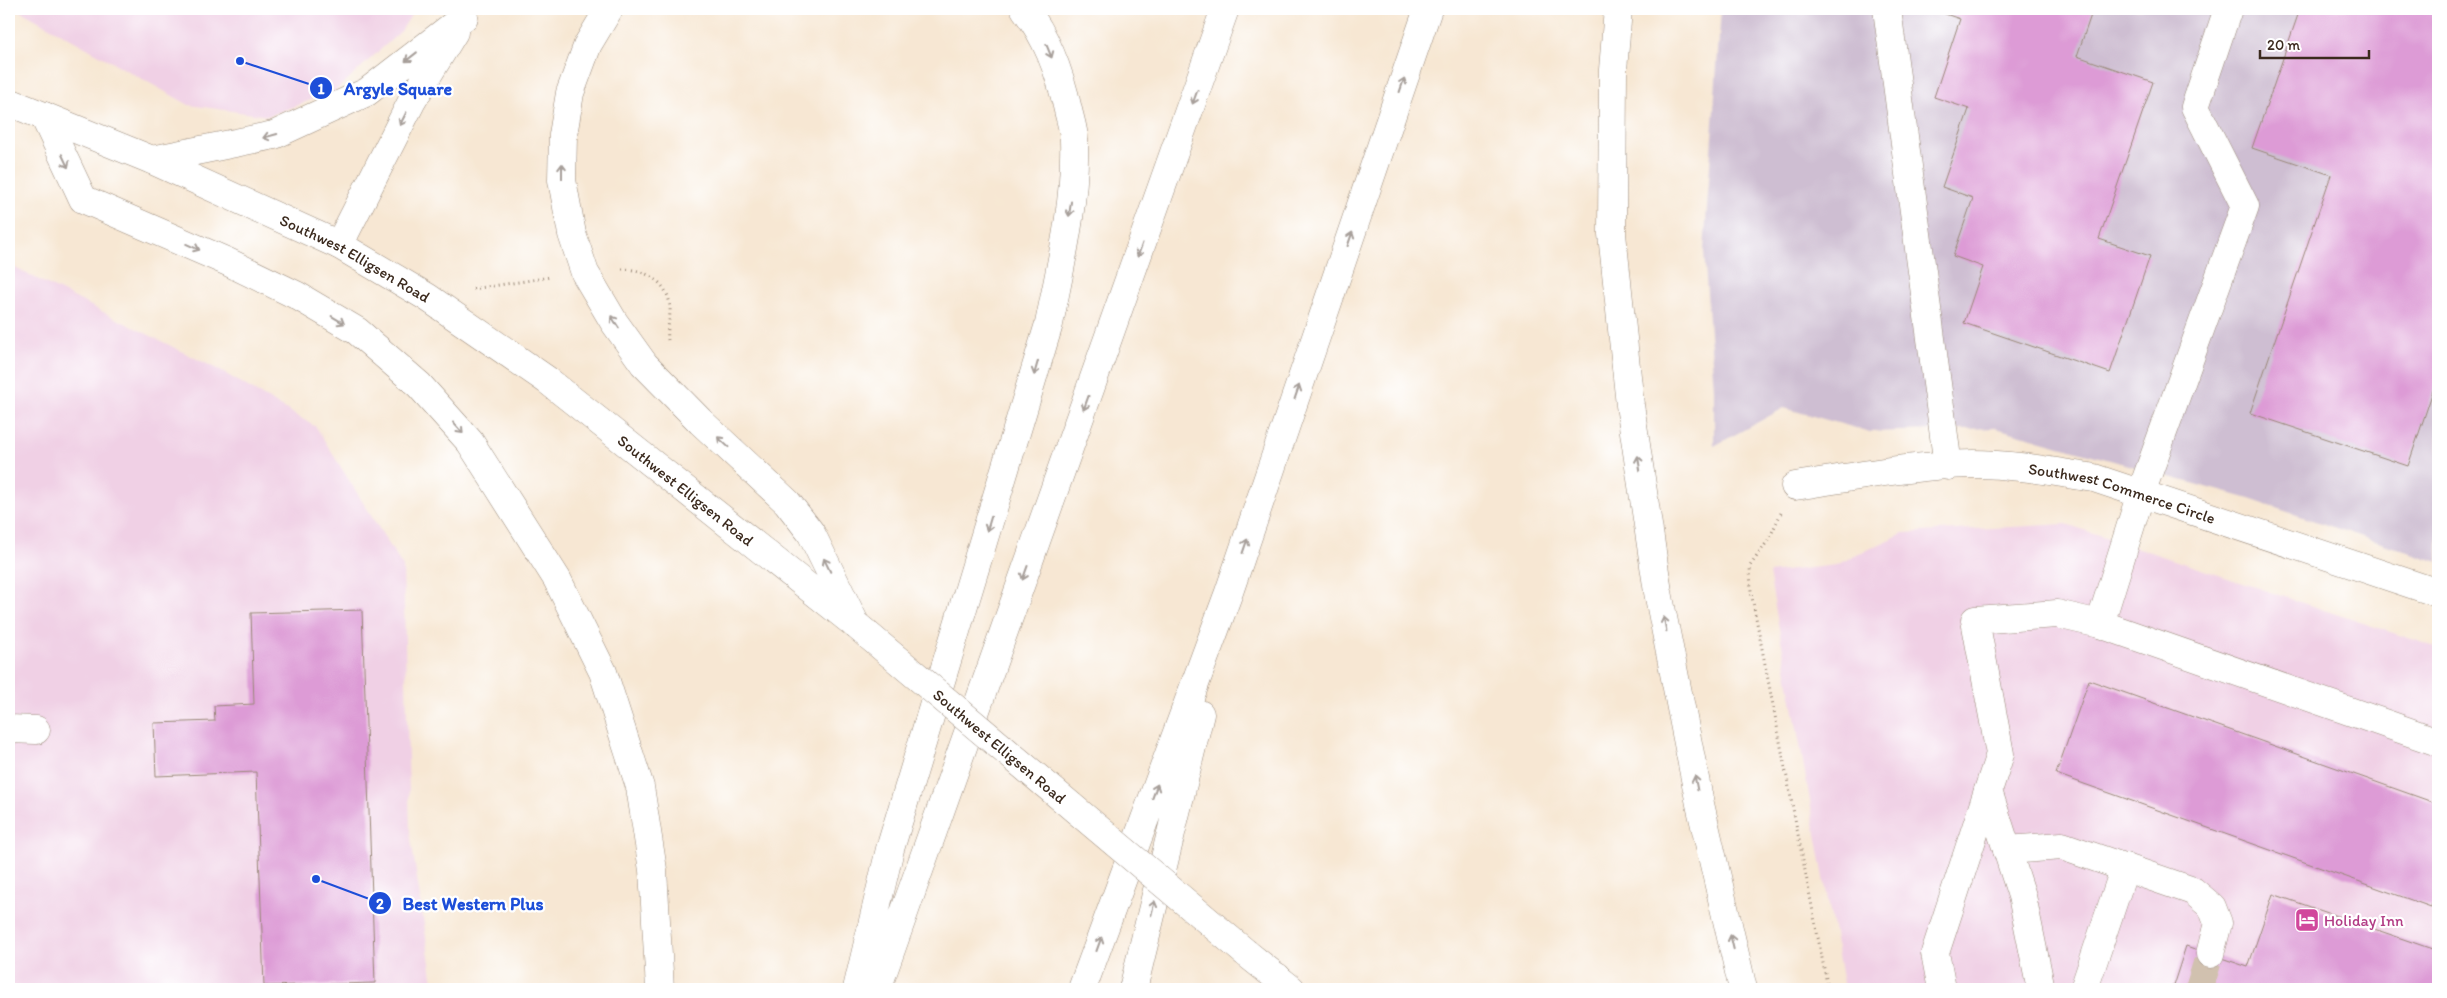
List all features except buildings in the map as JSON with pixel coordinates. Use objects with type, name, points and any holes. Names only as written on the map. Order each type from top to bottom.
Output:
[{"type":"main road","points":[[609,9],[588,44],[570,93],[562,135],[562,180],[572,234],[584,273],[614,322],[644,364],[694,416],[787,502],[812,533],[856,625]]},
{"type":"main road","points":[[858,989],[890,849],[1049,324],[1065,247],[1073,186],[1074,137],[1061,81],[1042,34],[1025,9]]},
{"type":"main road","points":[[877,989],[1226,9]]},
{"type":"main road","points":[[1082,989],[1229,592],[1428,9]]},
{"type":"main road","points":[[1618,9],[1613,70],[1612,234],[1630,405],[1658,592],[1700,804],[1743,989]]},
{"type":"main road","points":[[1887,9],[1948,466]]},
{"type":"main road","points":[[2100,624],[2140,492],[2245,206],[2195,107],[2228,9]]},
{"type":"main road","points":[[152,160],[274,135],[367,92],[468,13]]},
{"type":"main road","points":[[339,245],[412,101],[468,13]]},
{"type":"main road","name":"Southwest Elligsen Road","points":[[9,102],[152,160],[339,245],[427,297],[547,380],[856,625],[1284,985]]},
{"type":"main road","points":[[44,116],[83,199],[279,287],[356,331],[419,385],[470,442],[557,579],[603,672],[640,787],[653,870],[660,989]]},
{"type":"main road","name":"Southwest Commerce Circle","points":[[1795,486],[1881,473],[1974,464],[2035,469],[2094,478],[2438,593]]},
{"type":"main road","points":[[1133,989],[1229,592]]},
{"type":"main road","points":[[1942,989],[1935,953],[2000,754],[1975,620],[2057,614],[2100,624],[2438,742]]},
{"type":"main road","points":[[9,729],[36,730]]},
{"type":"main road","points":[[1988,791],[2022,896],[2041,989]]},
{"type":"main road","points":[[2007,850],[2062,846],[2193,891],[2212,907],[2218,923],[2210,954]]},
{"type":"main road","points":[[2084,989],[2124,867]]},
{"type":"path","points":[[1795,486],[1768,539],[1750,566],[1751,592],[1828,989]]},
{"type":"shaded area","points":[[17,9],[415,9],[401,31],[335,91],[268,116],[189,105]]},
{"type":"shaded area","points":[[1721,9],[2438,9],[2438,562],[2249,499],[1996,428],[1870,432],[1784,408],[1714,446],[1714,389],[1704,251]]},
{"type":"shaded area","points":[[9,265],[219,370],[316,427],[403,567],[410,833],[434,989],[9,989]]},
{"type":"shaded area","points":[[2066,524],[2438,648],[2438,989],[1844,989],[1769,573],[1836,565],[1903,533]]},
{"type":"tunnel","points":[[2199,989],[2210,954]]},
{"type":"place","name":"Argyle Square","points":[[240,61]]},
{"type":"place","name":"Best Western Plus","points":[[316,879]]},
{"type":"place","name":"Holiday Inn","points":[[2307,920]]}]
